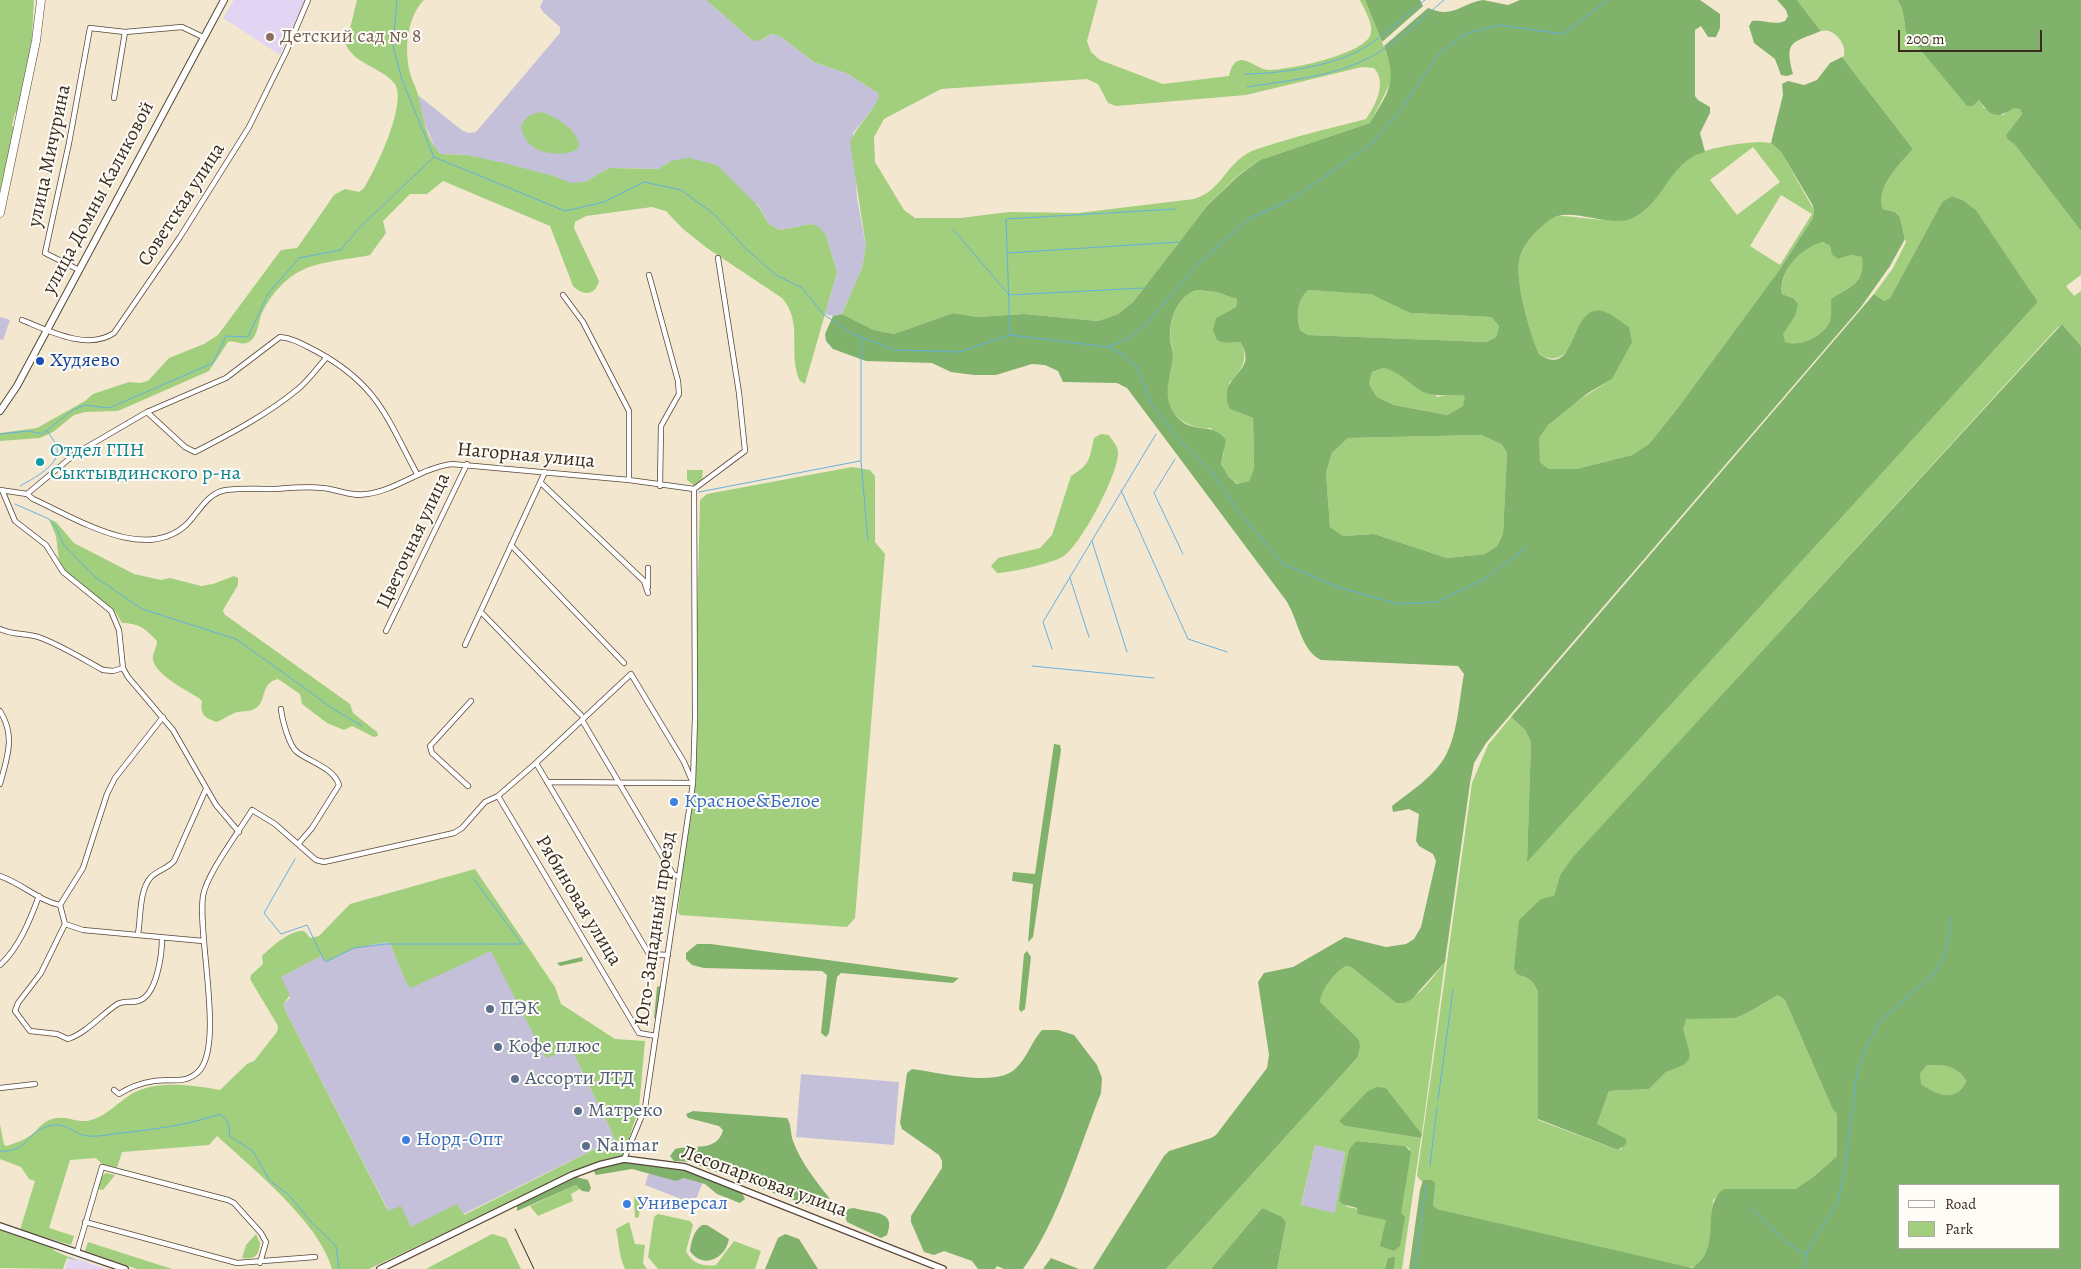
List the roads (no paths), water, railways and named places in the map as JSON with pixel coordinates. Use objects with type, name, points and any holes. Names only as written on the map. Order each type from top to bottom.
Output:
[{"type":"highway","points":[[0,213],[35,50],[41,0]]},
{"type":"main road","name":"улица Домны Каликовой","points":[[0,411],[17,386],[224,0]]},
{"type":"street","name":"Советская улица","points":[[22,320],[47,330],[91,341],[102,340],[114,333],[180,237],[249,127],[286,52],[308,0]]},
{"type":"street","points":[[114,98],[125,32],[182,27],[203,37]]},
{"type":"street","name":"улица Мичурина","points":[[79,270],[45,253],[69,143],[90,28],[125,32]]},
{"type":"street","points":[[694,490],[745,451],[739,394],[718,258]]},
{"type":"street","points":[[649,275],[678,382],[679,394],[661,426],[660,486]]},
{"type":"street","points":[[563,295],[583,322],[629,411],[628,480]]},
{"type":"street","points":[[27,494],[75,454],[147,412],[226,378],[280,338],[292,340],[327,358],[348,371],[371,391],[384,411],[417,474]]},
{"type":"street","points":[[147,412],[185,447],[195,452],[233,432],[289,396],[306,382],[327,358]]},
{"type":"street","name":"Нагорная улица","points":[[1,490],[27,494],[33,499],[88,524],[128,539],[142,542],[156,540],[178,531],[206,501],[224,490],[322,488],[364,495],[381,491],[439,466],[468,464],[628,480],[694,490]]},
{"type":"street","name":"Цветочная улица","points":[[386,631],[468,464]]},
{"type":"street","points":[[465,645],[545,472]]},
{"type":"street","points":[[541,482],[644,581],[648,593],[648,568]]},
{"type":"street","points":[[1,490],[15,521],[46,545],[63,572],[111,611],[119,630],[123,668],[132,682],[163,717],[183,744],[206,789],[226,819],[239,832]]},
{"type":"street","name":"Юго-Западный проезд","points":[[624,1159],[644,1108],[693,783],[695,717],[694,490]]},
{"type":"street","points":[[511,545],[624,664]]},
{"type":"street","points":[[481,612],[582,718],[674,874],[679,877]]},
{"type":"street","points":[[0,629],[11,634],[24,633],[40,638],[103,670],[113,672],[123,668]]},
{"type":"street","points":[[114,1090],[119,1094],[129,1087],[156,1080],[184,1080],[201,1068],[210,1048],[209,1009],[203,941],[203,894],[212,874],[252,810],[276,824],[316,860],[324,862],[454,833],[485,802],[498,796],[536,763],[631,674],[684,762],[693,783],[548,782]]},
{"type":"street","points":[[468,786],[430,749],[432,744],[471,701]]},
{"type":"street","points":[[281,709],[282,719],[295,751],[327,771],[337,779],[339,785],[312,828],[299,843]]},
{"type":"street","points":[[0,711],[8,728],[10,740],[0,784]]},
{"type":"street","points":[[162,938],[158,968],[146,996],[140,1000],[118,1004],[78,1034],[68,1039],[57,1034],[30,1031],[15,1011],[18,1003],[42,972],[65,924],[60,905],[83,868],[108,794],[116,778],[163,717]]},
{"type":"street","points":[[536,763],[649,954],[668,955]]},
{"type":"street","points":[[138,934],[145,886],[157,872],[174,861],[206,789]]},
{"type":"street","name":"Рябиновая улица","points":[[498,796],[639,1033],[656,1036]]},
{"type":"street","points":[[0,876],[17,882],[49,903],[60,905]]},
{"type":"street","points":[[0,965],[16,945],[39,896]]},
{"type":"street","points":[[65,924],[99,932],[203,941]]},
{"type":"street","points":[[0,1088],[35,1084]]},
{"type":"street","name":"Лесопарковая улица","points":[[380,1269],[572,1174],[624,1159],[685,1167],[943,1269]]},
{"type":"street","points":[[77,1252],[102,1167],[234,1203],[261,1233],[266,1242],[260,1263]]},
{"type":"street","points":[[85,1222],[237,1263],[260,1263],[315,1257]]},
{"type":"street","points":[[0,1226],[125,1269]]},
{"type":"street","points":[[236,1269],[237,1263]]},
{"type":"waterway","points":[[397,0],[393,46],[402,80],[434,157]]},
{"type":"waterway","points":[[1244,74],[1289,71],[1338,60],[1364,48],[1380,37],[1425,0]]},
{"type":"waterway","points":[[1247,87],[1316,76],[1333,72],[1366,59],[1397,40],[1444,0]]},
{"type":"waterway","points":[[0,434],[29,431],[42,434],[73,410],[85,405],[109,408],[213,363],[226,336],[248,337],[268,294],[299,258],[341,250],[358,229],[434,157],[565,211],[604,202],[644,182],[681,190],[715,215],[746,249],[776,275],[802,288],[823,314],[851,333],[895,350],[959,352],[1010,335],[1108,347],[1130,337],[1147,323],[1199,263],[1249,219],[1292,199],[1371,144],[1399,112],[1439,53],[1467,33],[1499,25],[1563,34],[1608,0]]},
{"type":"waterway","points":[[1010,334],[1006,219],[1175,209]]},
{"type":"waterway","points":[[953,229],[1009,295],[1144,288]]},
{"type":"waterway","points":[[1008,253],[1179,242]]},
{"type":"waterway","points":[[861,337],[861,461],[868,541]]},
{"type":"waterway","points":[[1108,347],[1122,354],[1137,367],[1151,403],[1178,439],[1215,476],[1238,511],[1283,564],[1338,587],[1398,604],[1437,602],[1488,577],[1528,546]]},
{"type":"waterway","points":[[20,486],[44,471],[55,460],[57,448],[47,431]]},
{"type":"waterway","points":[[1052,649],[1043,622],[1156,434]]},
{"type":"waterway","points":[[1175,459],[1154,493],[1183,554]]},
{"type":"waterway","points":[[699,492],[860,461]]},
{"type":"waterway","points":[[1121,490],[1188,639],[1227,652]]},
{"type":"waterway","points":[[15,504],[49,519],[56,527],[63,544],[95,577],[142,609],[236,639],[335,710],[362,726]]},
{"type":"waterway","points":[[1092,541],[1127,652]]},
{"type":"waterway","points":[[1070,578],[1089,637]]},
{"type":"waterway","points":[[1032,666],[1154,678]]},
{"type":"waterway","points":[[295,859],[264,913],[281,934],[307,925],[325,962],[354,948],[385,944],[522,944],[473,878]]},
{"type":"waterway","points":[[1804,1269],[1808,1250],[1838,1201],[1844,1175],[1857,1072],[1868,1044],[1880,1021],[1934,974],[1946,952],[1951,918]]},
{"type":"waterway","points":[[1438,1100],[1453,990]]},
{"type":"waterway","points":[[1430,1166],[1437,1107]]},
{"type":"waterway","points":[[0,1151],[9,1151],[22,1146],[41,1129],[49,1126],[61,1125],[83,1135],[96,1136],[172,1126],[220,1114],[228,1124],[229,1136],[253,1151],[270,1181],[289,1195],[311,1222],[336,1246],[339,1269]]},
{"type":"waterway","points":[[1415,1269],[1426,1185]]},
{"type":"waterway","points":[[1751,1208],[1785,1241],[1806,1255]]},
{"type":"railway","points":[[515,1229],[534,1269]]},
{"type":"place","name":"Детский сад № 8","points":[[270,37]]},
{"type":"place","name":"Худяево","points":[[40,361]]},
{"type":"place","name":"Отдел ГПН Сыктывдинского р-на","points":[[40,462]]},
{"type":"place","name":"Красное&Белое","points":[[674,802]]},
{"type":"place","name":"ПЭК","points":[[490,1009]]},
{"type":"place","name":"Кофе плюс","points":[[498,1047]]},
{"type":"place","name":"Ассорти ЛТД","points":[[515,1079]]},
{"type":"place","name":"Матреко","points":[[578,1111]]},
{"type":"place","name":"Норд-Опт","points":[[406,1140]]},
{"type":"place","name":"Naimar","points":[[586,1146]]},
{"type":"place","name":"Универсал","points":[[627,1204]]}]
